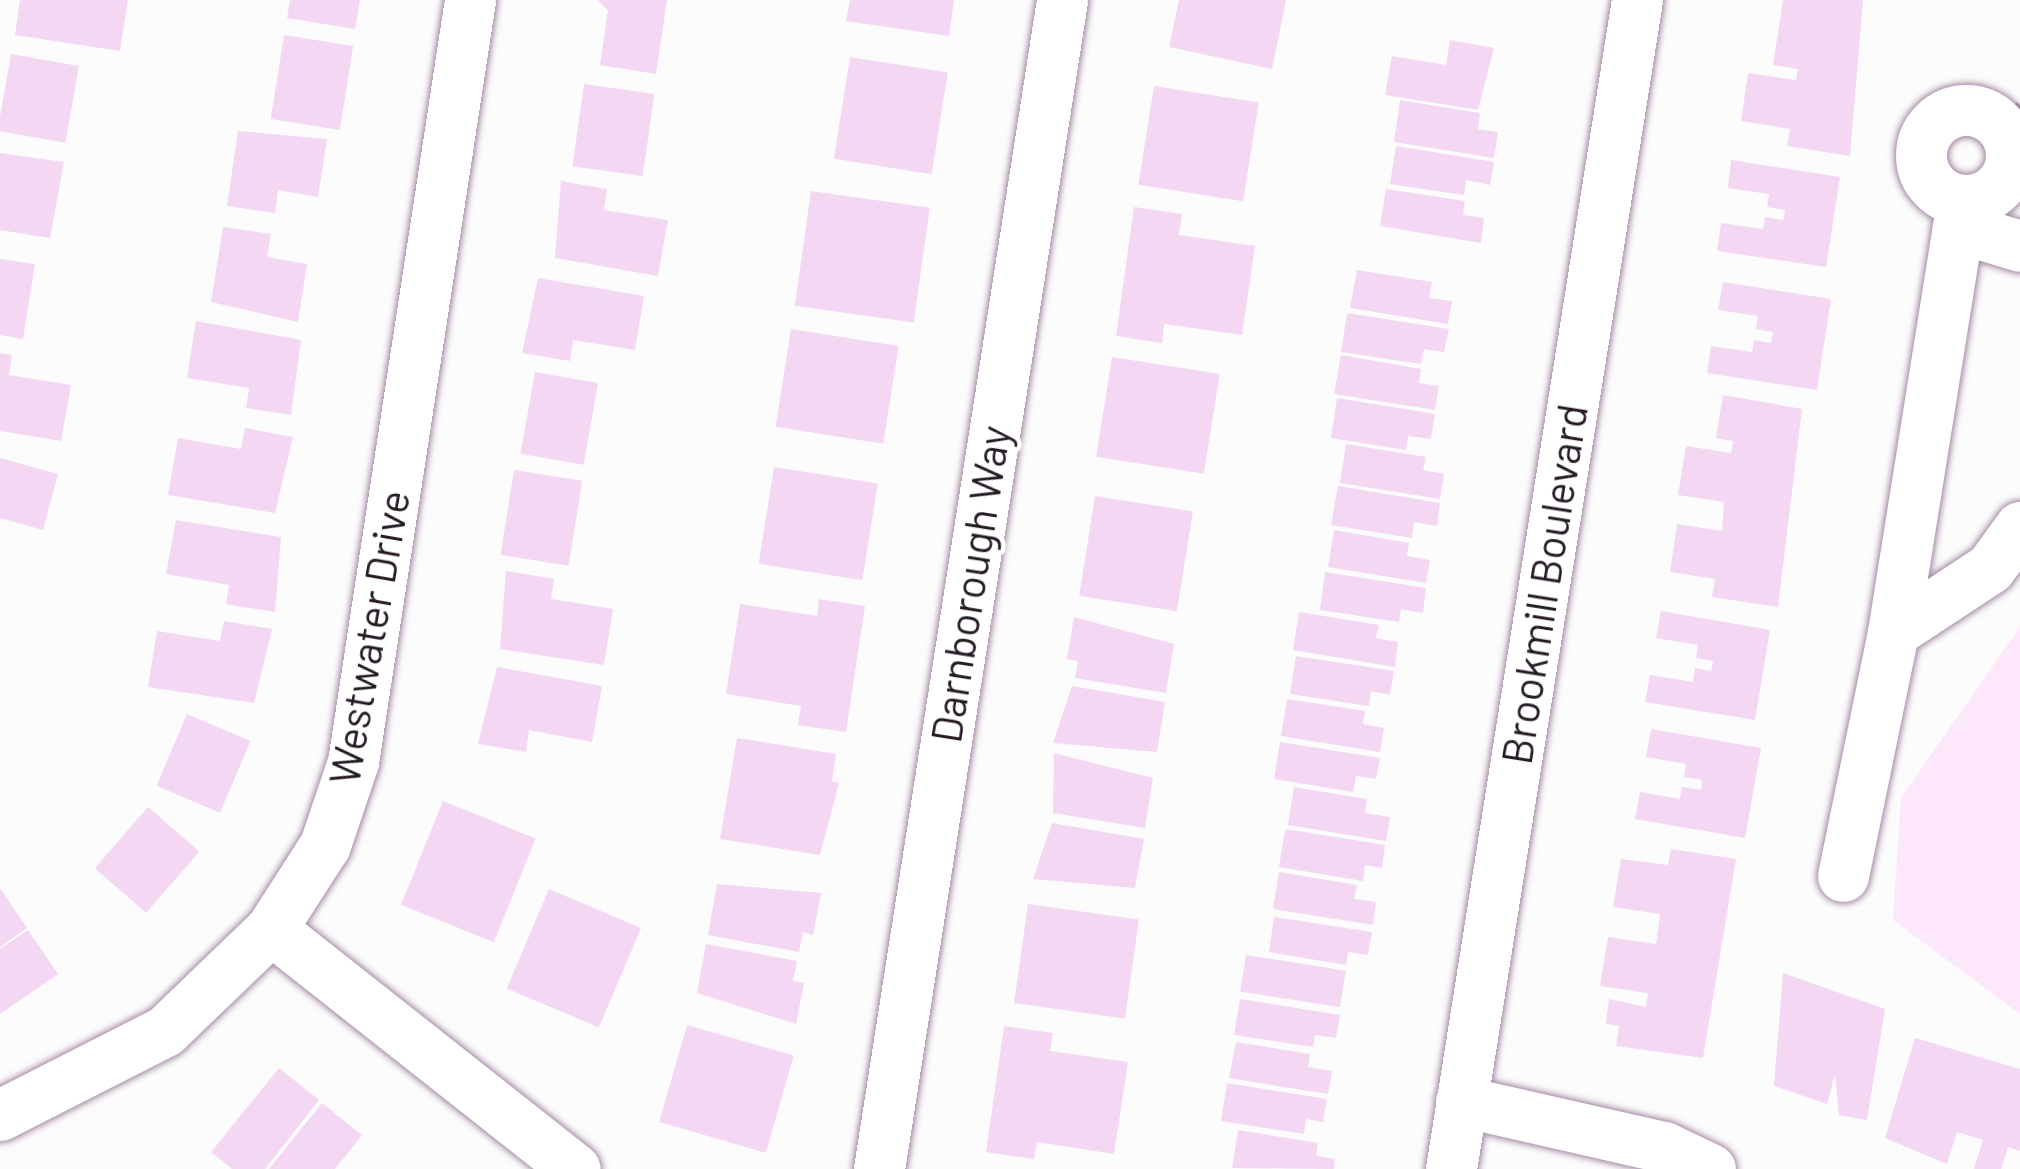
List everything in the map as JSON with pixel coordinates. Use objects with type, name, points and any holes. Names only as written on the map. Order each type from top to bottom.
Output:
[{"type":"street","name":"Westwater Drive","points":[[0,1115],[165,1031],[271,929],[325,845],[353,762],[470,0]]},
{"type":"street","name":"Darnborough Way","points":[[880,1169],[1062,0]]},
{"type":"street","name":"Brookmill Boulevard","points":[[1451,1169],[1637,0]]},
{"type":"street","points":[[1843,876],[1893,632],[1961,214],[1993,193],[2010,168],[2010,115],[1958,110],[1924,136],[1927,179],[1961,214],[2020,246]]},
{"type":"street","points":[[1893,632],[1990,568],[2020,527]]},
{"type":"street","points":[[271,929],[575,1169]]},
{"type":"street","points":[[1461,1101],[1664,1147],[1710,1169]]},
{"type":"shaded area","points":[[2020,627],[2020,1014],[1893,920],[1901,798]]},
{"type":"building","points":[[20,0],[128,0],[120,51],[15,35]]},
{"type":"building","points":[[290,0],[360,0],[355,29],[287,18]]},
{"type":"building","points":[[597,0],[667,0],[656,74],[600,65],[608,10]]},
{"type":"building","points":[[850,0],[954,0],[949,36],[846,21]]},
{"type":"building","points":[[1179,0],[1286,0],[1272,69],[1169,47]]},
{"type":"building","points":[[1783,0],[1863,0],[1850,156],[1787,146],[1790,129],[1741,121],[1748,73],[1796,80],[1798,69],[1773,65]]},
{"type":"building","points":[[284,35],[353,46],[340,130],[271,119]]},
{"type":"building","points":[[1450,40],[1494,48],[1478,110],[1385,95],[1392,56],[1446,65]]},
{"type":"building","points":[[11,54],[79,66],[65,143],[0,131]]},
{"type":"building","points":[[850,57],[948,72],[932,174],[834,159]]},
{"type":"building","points":[[584,84],[654,94],[643,176],[572,166]]},
{"type":"building","points":[[1154,86],[1259,103],[1243,201],[1138,185]]},
{"type":"building","points":[[1400,100],[1480,113],[1478,129],[1498,132],[1494,158],[1394,142]]},
{"type":"building","points":[[238,131],[327,139],[318,197],[278,190],[275,213],[227,206]]},
{"type":"building","points":[[1396,146],[1494,162],[1490,185],[1466,180],[1464,195],[1390,184]]},
{"type":"building","points":[[0,153],[64,162],[50,238],[0,230]]},
{"type":"building","points":[[1731,160],[1840,177],[1826,267],[1717,251],[1721,223],[1763,229],[1765,217],[1783,220],[1785,210],[1767,207],[1769,194],[1728,188]]},
{"type":"building","points":[[561,181],[607,189],[604,210],[668,220],[658,276],[555,258]]},
{"type":"building","points":[[1386,189],[1465,201],[1463,215],[1484,218],[1481,243],[1380,226]]},
{"type":"building","points":[[811,191],[930,208],[914,323],[795,306]]},
{"type":"building","points":[[1134,207],[1182,214],[1179,235],[1255,246],[1242,335],[1164,324],[1162,343],[1116,336]]},
{"type":"building","points":[[223,227],[271,234],[267,257],[307,264],[298,322],[211,302]]},
{"type":"building","points":[[0,259],[35,264],[23,339],[0,335]]},
{"type":"building","points":[[1357,270],[1432,282],[1429,298],[1452,301],[1448,324],[1350,308]]},
{"type":"building","points":[[538,278],[644,296],[635,350],[573,340],[570,361],[522,353]]},
{"type":"building","points":[[1723,282],[1831,299],[1817,390],[1707,373],[1711,346],[1752,352],[1754,340],[1771,343],[1773,332],[1756,329],[1758,316],[1718,310]]},
{"type":"building","points":[[1347,313],[1449,329],[1444,352],[1424,349],[1421,364],[1341,352]]},
{"type":"building","points":[[196,321],[301,340],[291,415],[246,408],[249,388],[187,378]]},
{"type":"building","points":[[791,329],[899,346],[883,444],[776,427]]},
{"type":"building","points":[[0,353],[12,355],[9,375],[71,385],[61,441],[0,431]]},
{"type":"building","points":[[1341,355],[1421,369],[1419,383],[1439,386],[1435,410],[1334,394]]},
{"type":"building","points":[[1112,357],[1220,374],[1204,474],[1096,457]]},
{"type":"building","points":[[535,372],[598,383],[584,465],[521,454]]},
{"type":"building","points":[[1723,395],[1802,409],[1778,607],[1712,597],[1715,579],[1670,572],[1677,524],[1722,531],[1724,502],[1678,495],[1686,446],[1731,453],[1733,441],[1716,438]]},
{"type":"building","points":[[1337,398],[1435,414],[1431,439],[1408,436],[1406,450],[1331,438]]},
{"type":"building","points":[[245,428],[293,437],[275,513],[168,495],[178,438],[241,449]]},
{"type":"building","points":[[1346,444],[1426,457],[1423,470],[1444,474],[1440,499],[1340,483]]},
{"type":"building","points":[[0,458],[58,474],[43,530],[0,518]]},
{"type":"building","points":[[774,467],[878,483],[862,580],[759,564]]},
{"type":"building","points":[[514,470],[582,481],[569,566],[501,555]]},
{"type":"building","points":[[1338,486],[1440,503],[1437,526],[1414,522],[1412,538],[1331,525]]},
{"type":"building","points":[[1095,496],[1193,511],[1177,611],[1079,596]]},
{"type":"building","points":[[176,520],[281,537],[275,612],[226,604],[229,585],[166,574]]},
{"type":"building","points":[[1334,530],[1409,543],[1407,556],[1430,560],[1426,583],[1328,567]]},
{"type":"building","points":[[506,571],[554,579],[551,599],[613,609],[604,665],[500,649]]},
{"type":"building","points":[[1325,572],[1426,588],[1423,613],[1401,609],[1399,622],[1320,610]]},
{"type":"building","points":[[819,599],[865,606],[846,732],[798,725],[801,706],[726,694],[740,604],[817,616]]},
{"type":"building","points":[[1661,611],[1770,630],[1755,720],[1645,702],[1650,675],[1693,682],[1695,668],[1711,671],[1713,661],[1696,658],[1698,645],[1656,638]]},
{"type":"building","points":[[1299,612],[1379,625],[1376,638],[1398,642],[1395,667],[1293,650]]},
{"type":"building","points":[[1074,617],[1174,644],[1166,693],[1075,678],[1078,661],[1067,659]]},
{"type":"building","points":[[224,621],[272,629],[254,703],[148,687],[157,631],[220,641]]},
{"type":"building","points":[[1296,656],[1394,671],[1390,695],[1371,691],[1369,706],[1290,694]]},
{"type":"building","points":[[497,667],[602,686],[592,742],[529,730],[526,752],[478,744]]},
{"type":"building","points":[[1072,686],[1165,702],[1157,752],[1053,743]]},
{"type":"building","points":[[1287,699],[1365,711],[1363,724],[1384,728],[1380,752],[1281,736]]},
{"type":"building","points":[[187,714],[251,741],[220,813],[157,786]]},
{"type":"building","points":[[1651,729],[1761,748],[1745,838],[1635,819],[1640,792],[1680,799],[1682,787],[1701,790],[1702,780],[1684,777],[1686,764],[1646,757]]},
{"type":"building","points":[[737,738],[836,754],[832,781],[839,783],[820,855],[720,839]]},
{"type":"building","points":[[1280,742],[1380,758],[1376,779],[1356,776],[1353,792],[1274,779]]},
{"type":"building","points":[[1054,753],[1153,778],[1145,828],[1053,813]]},
{"type":"building","points":[[1294,787],[1367,799],[1365,813],[1390,817],[1386,841],[1288,825]]},
{"type":"building","points":[[443,801],[536,838],[494,942],[401,905]]},
{"type":"building","points":[[148,807],[199,852],[146,913],[95,868]]},
{"type":"building","points":[[1052,823],[1144,839],[1135,888],[1033,879]]},
{"type":"building","points":[[1285,829],[1385,845],[1382,868],[1365,865],[1363,881],[1279,867]]},
{"type":"building","points":[[1671,849],[1736,859],[1703,1058],[1616,1046],[1619,1026],[1606,1024],[1609,999],[1646,1007],[1648,993],[1600,986],[1608,937],[1656,944],[1660,914],[1613,907],[1621,859],[1668,865]]},
{"type":"building","points":[[1279,872],[1357,885],[1354,899],[1376,902],[1373,925],[1273,909]]},
{"type":"building","points":[[717,884],[821,893],[813,935],[803,932],[799,952],[708,935]]},
{"type":"building","points":[[0,888],[27,928],[0,947]]},
{"type":"building","points":[[549,889],[641,928],[599,1027],[507,988]]},
{"type":"building","points":[[1028,904],[1139,920],[1125,1019],[1014,1003]]},
{"type":"building","points":[[1274,917],[1372,932],[1368,955],[1348,952],[1346,965],[1269,952]]},
{"type":"building","points":[[28,930],[58,974],[0,1014],[0,949]]},
{"type":"building","points":[[706,944],[797,961],[793,981],[804,983],[796,1024],[697,993]]},
{"type":"building","points":[[1246,955],[1346,971],[1340,1007],[1240,992]]},
{"type":"building","points":[[1783,973],[1885,1009],[1867,1120],[1839,1115],[1835,1075],[1827,1104],[1774,1086]]},
{"type":"building","points":[[1240,999],[1340,1015],[1336,1038],[1315,1035],[1313,1047],[1234,1035]]},
{"type":"building","points":[[687,1025],[794,1056],[766,1153],[659,1122]]},
{"type":"building","points":[[1004,1026],[1053,1033],[1050,1051],[1128,1062],[1114,1154],[1037,1142],[1034,1159],[986,1152]]},
{"type":"building","points":[[1915,1038],[2020,1069],[2020,1151],[2008,1147],[2001,1169],[1974,1169],[1983,1140],[1957,1132],[1947,1164],[1885,1138]]},
{"type":"building","points":[[1236,1042],[1310,1054],[1308,1067],[1332,1071],[1328,1094],[1229,1078]]},
{"type":"building","points":[[279,1068],[319,1100],[265,1169],[232,1169],[211,1152]]},
{"type":"building","points":[[1227,1083],[1327,1099],[1323,1122],[1306,1119],[1304,1134],[1221,1121]]},
{"type":"building","points":[[322,1103],[362,1135],[335,1169],[269,1169]]},
{"type":"building","points":[[1238,1130],[1318,1143],[1316,1156],[1335,1159],[1334,1169],[1232,1168]]}]
